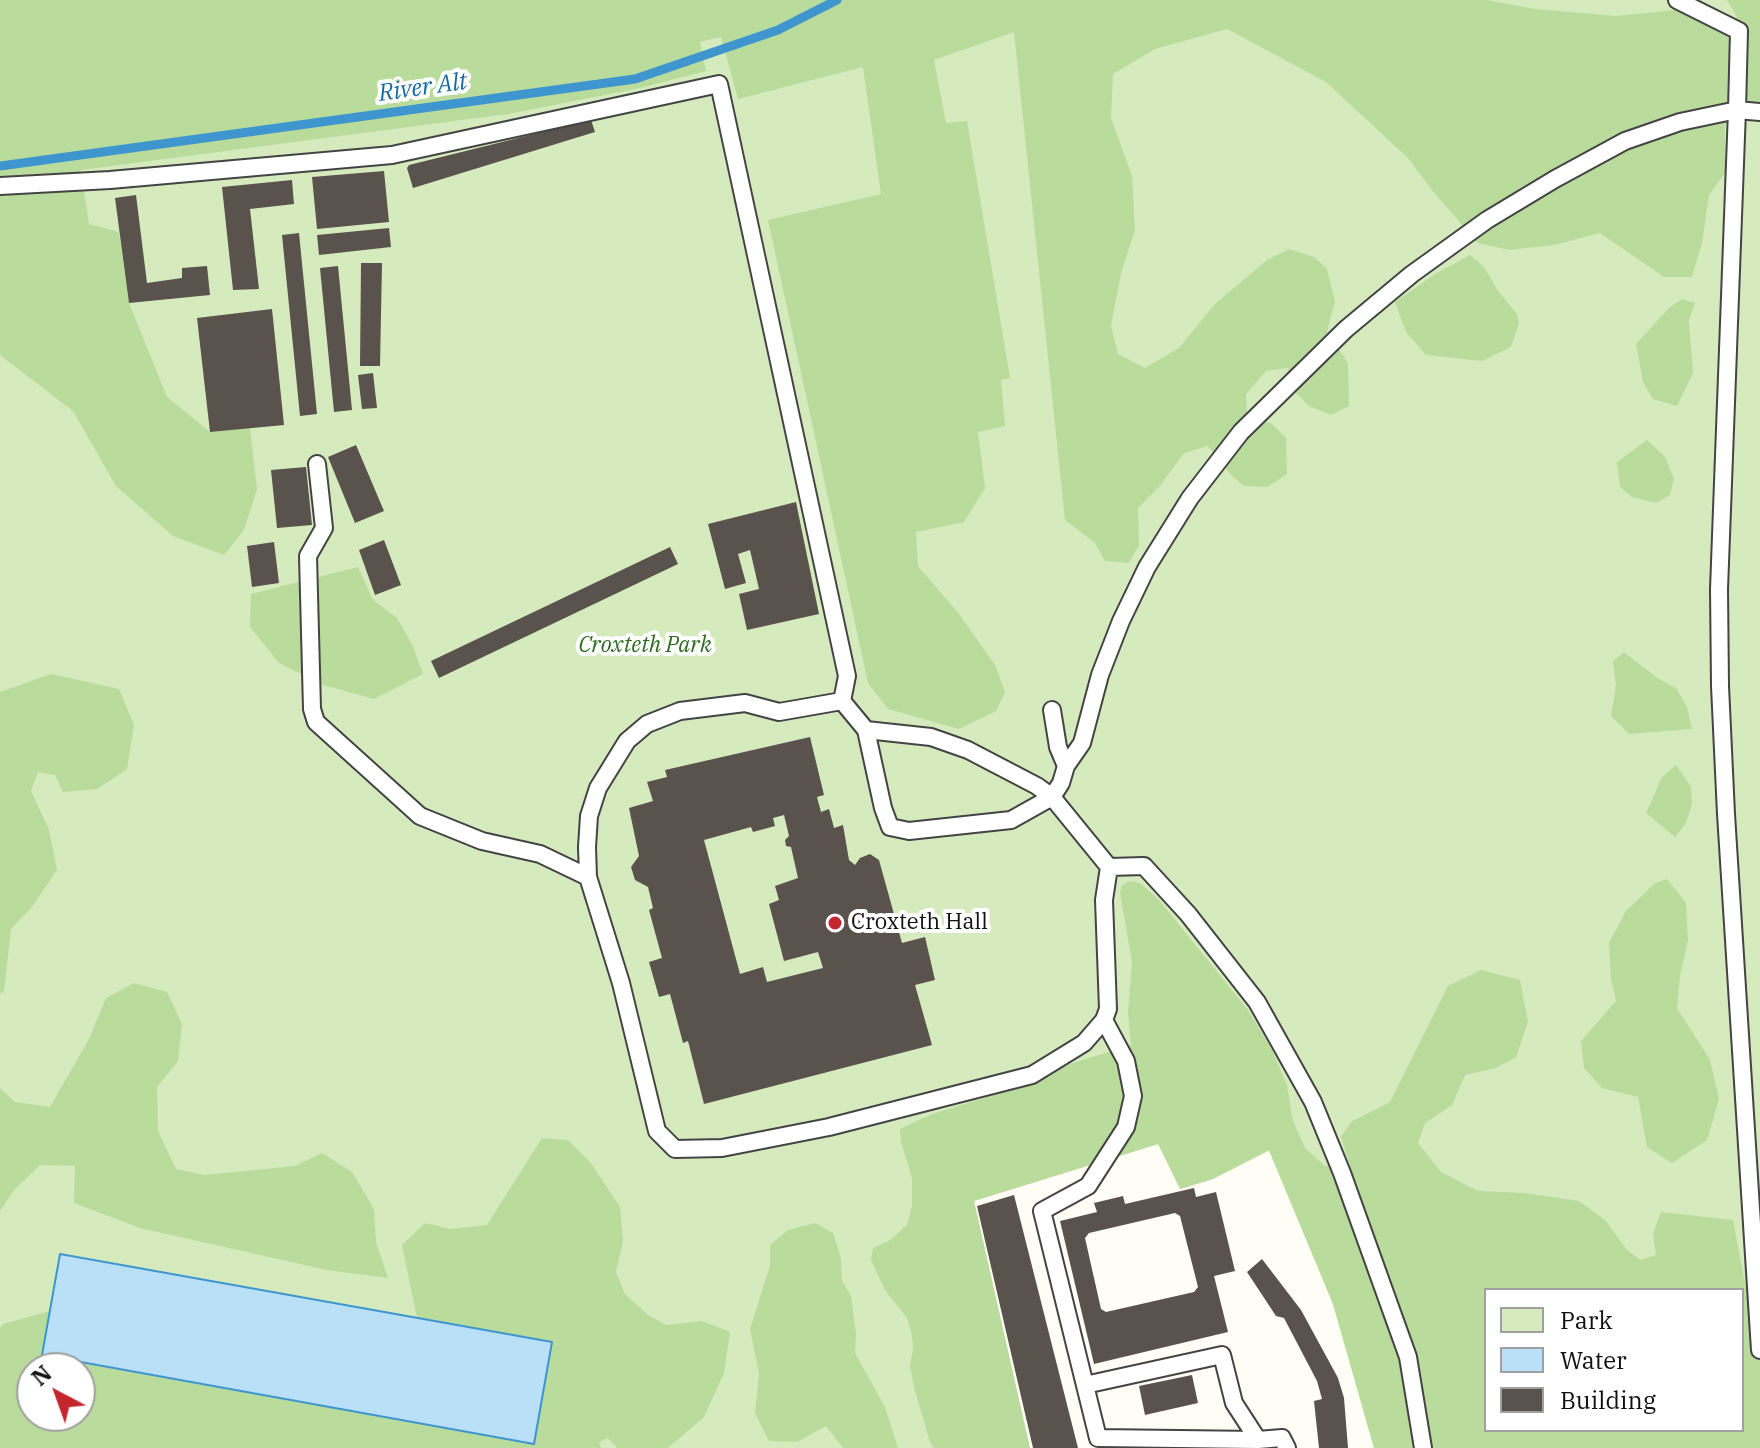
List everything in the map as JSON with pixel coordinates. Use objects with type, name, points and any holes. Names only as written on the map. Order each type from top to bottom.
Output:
[{"type":"lane","points":[[1677,0],[1739,31],[1719,589],[1720,686],[1760,1350]]},
{"type":"lane","points":[[0,186],[110,180],[392,155],[719,84],[847,676],[842,701]]},
{"type":"lane","points":[[842,701],[866,730],[890,827],[909,831],[1011,820],[1052,797],[1061,783],[1066,766],[1082,743],[1100,675],[1147,567],[1190,498],[1233,443],[1291,382],[1346,329],[1412,274],[1514,203],[1625,141],[1680,122],[1737,110],[1760,112]]},
{"type":"lane","points":[[317,464],[324,528],[308,556],[312,709],[316,722],[420,816],[482,841],[540,854],[588,877]]},
{"type":"lane","points":[[842,701],[779,712],[745,703],[680,711],[647,724],[627,741],[598,788],[589,816],[588,877],[621,983],[657,1131],[675,1149],[722,1148],[829,1127],[1032,1075],[1084,1043],[1104,1020],[1108,1009],[1104,900],[1109,867],[1052,797],[1029,781],[968,750],[931,737],[866,730]]},
{"type":"lane","points":[[1052,710],[1058,747],[1066,766]]},
{"type":"lane","points":[[1109,867],[1144,866],[1188,914],[1257,1002],[1301,1079],[1342,1173],[1408,1357],[1423,1448]]},
{"type":"lane","points":[[1104,1020],[1126,1061],[1133,1096],[1126,1127],[1088,1186],[1042,1211],[1098,1438],[1282,1438],[1287,1448]]},
{"type":"lane","points":[[1085,1385],[1222,1355],[1234,1403],[1258,1440]]},
{"type":"green space","name":"Croxteth Park","points":[[0,0],[1760,0],[1760,1448],[1374,1448],[1333,1304],[1269,1151],[1213,1179],[1180,1189],[1159,1144],[974,1201],[1030,1448],[0,1448]]},
{"type":"green space","points":[[0,0],[1488,0],[1535,9],[1616,16],[1675,10],[1727,29],[1737,17],[1727,0],[1760,0],[1760,109],[1725,124],[1725,173],[1709,195],[1702,243],[1692,277],[1664,277],[1600,233],[1554,245],[1509,250],[1478,243],[1408,158],[1326,82],[1227,29],[1155,49],[1113,74],[1111,118],[1132,176],[1135,230],[1121,273],[1111,326],[1118,354],[1145,368],[1179,348],[1215,304],[1267,260],[1289,249],[1314,257],[1327,269],[1335,301],[1327,332],[1348,363],[1349,406],[1331,415],[1309,406],[1295,392],[1288,368],[1266,371],[1246,394],[1247,414],[1272,424],[1286,438],[1287,474],[1267,487],[1244,486],[1208,446],[1184,453],[1159,487],[1138,508],[1139,545],[1129,563],[1105,561],[1095,543],[1065,520],[1014,32],[934,60],[946,123],[967,121],[1010,378],[1001,380],[1005,426],[978,432],[985,488],[964,522],[916,532],[918,566],[959,614],[995,665],[1005,692],[996,711],[959,729],[888,709],[868,683],[768,220],[881,194],[863,67],[738,99],[721,37],[700,42],[706,71],[636,89],[508,114],[81,170],[89,224],[119,232],[129,303],[167,397],[210,432],[250,428],[257,489],[244,530],[224,555],[173,536],[116,486],[73,411],[0,355]]},
{"type":"green space","points":[[1470,255],[1484,267],[1517,314],[1519,323],[1511,347],[1482,361],[1426,355],[1406,332],[1395,302],[1435,274]]},
{"type":"green space","points":[[1682,299],[1695,303],[1689,320],[1693,373],[1677,406],[1653,399],[1643,382],[1636,344],[1669,308]]},
{"type":"green space","points":[[1647,440],[1665,457],[1674,479],[1670,495],[1656,503],[1632,497],[1620,487],[1617,462]]},
{"type":"green space","points":[[358,567],[373,600],[397,618],[413,646],[423,674],[374,699],[323,685],[279,663],[250,627],[251,594]]},
{"type":"green space","points":[[1624,652],[1657,678],[1676,688],[1687,707],[1692,729],[1629,734],[1611,716],[1616,685],[1613,661]]},
{"type":"green space","points":[[51,674],[119,689],[134,725],[127,769],[97,789],[63,792],[55,775],[38,772],[31,791],[49,830],[57,870],[32,907],[11,929],[4,991],[0,994],[0,692]]},
{"type":"green space","points":[[1676,765],[1691,787],[1692,805],[1685,825],[1675,837],[1646,813],[1662,777]]},
{"type":"green space","points":[[1667,879],[1686,903],[1688,940],[1677,1008],[1710,1060],[1719,1099],[1707,1140],[1672,1163],[1647,1147],[1638,1097],[1602,1088],[1584,1068],[1581,1041],[1616,1001],[1609,943],[1626,911],[1654,884]]},
{"type":"green space","points":[[1129,881],[1140,883],[1159,900],[1248,1010],[1273,1052],[1287,1085],[1293,1121],[1305,1148],[1325,1166],[1351,1168],[1341,1137],[1351,1122],[1390,1102],[1448,986],[1481,970],[1520,980],[1528,1022],[1516,1057],[1496,1068],[1465,1075],[1452,1105],[1425,1123],[1418,1143],[1441,1172],[1478,1191],[1524,1193],[1579,1201],[1605,1220],[1627,1250],[1640,1260],[1656,1255],[1653,1234],[1661,1212],[1733,1220],[1751,1315],[1760,1317],[1760,1448],[1374,1448],[1333,1304],[1269,1150],[1213,1179],[1180,1189],[1158,1144],[974,1201],[1030,1448],[934,1448],[914,1387],[910,1366],[912,1335],[907,1318],[885,1290],[871,1260],[873,1248],[889,1241],[907,1225],[912,1206],[912,1178],[900,1129],[932,1114],[1028,1085],[1070,1064],[1131,1045],[1128,1013],[1132,962],[1120,893],[1122,885]]},
{"type":"green space","points":[[134,983],[167,992],[182,1024],[178,1061],[157,1087],[158,1131],[176,1169],[204,1175],[295,1166],[322,1153],[352,1172],[374,1209],[376,1242],[388,1278],[327,1270],[140,1228],[74,1203],[75,1166],[40,1165],[15,1189],[0,1211],[0,1088],[15,1102],[50,1107],[89,1039],[106,998]]},
{"type":"green space","points":[[542,1138],[568,1140],[591,1163],[620,1207],[623,1241],[616,1272],[625,1294],[648,1315],[666,1325],[702,1321],[730,1332],[724,1373],[704,1417],[668,1448],[617,1448],[608,1438],[599,1442],[601,1448],[0,1448],[0,1328],[3,1324],[50,1311],[43,1352],[16,1352],[16,1432],[96,1432],[96,1354],[552,1342],[417,1318],[402,1245],[425,1223],[450,1229],[487,1225]]},
{"type":"green space","points":[[815,1223],[833,1233],[841,1258],[842,1281],[851,1296],[855,1353],[885,1407],[898,1448],[843,1448],[826,1426],[797,1442],[769,1441],[755,1413],[759,1373],[750,1329],[770,1266],[770,1245],[788,1230]]},
{"type":"water","points":[[60,1254],[552,1342],[534,1444],[96,1365],[96,1352],[43,1352]]},
{"type":"building","points":[[591,120],[595,132],[413,188],[407,168],[409,165]]},
{"type":"building","points":[[384,171],[389,222],[317,229],[312,177]]},
{"type":"building","points":[[292,180],[294,204],[250,209],[259,289],[233,290],[222,187]]},
{"type":"building","points":[[136,195],[147,283],[182,278],[182,268],[207,266],[210,295],[129,303],[115,198]]},
{"type":"building","points":[[389,228],[391,247],[319,255],[317,235]]},
{"type":"building","points":[[299,233],[317,414],[300,416],[282,235]]},
{"type":"building","points":[[361,263],[382,263],[380,366],[360,366]]},
{"type":"building","points":[[338,266],[352,410],[334,412],[320,268]]},
{"type":"building","points":[[272,309],[284,425],[210,432],[197,318]]},
{"type":"building","points":[[373,373],[377,408],[362,409],[358,375]]},
{"type":"building","points":[[356,445],[384,511],[355,523],[328,457]]},
{"type":"building","points":[[306,467],[312,525],[277,528],[271,470]]},
{"type":"building","points":[[796,502],[819,614],[747,630],[739,594],[759,589],[750,550],[738,554],[746,583],[725,589],[708,524]]},
{"type":"building","points":[[384,540],[401,585],[375,595],[359,550]]},
{"type":"building","points":[[274,542],[279,583],[252,587],[247,546]]},
{"type":"building","points":[[670,547],[678,564],[439,678],[431,661]]},
{"type":"building","name":"Croxteth Hall","points":[[810,737],[824,795],[817,797],[821,812],[829,809],[834,828],[843,825],[849,860],[855,865],[860,858],[870,854],[879,860],[902,943],[925,937],[935,980],[915,985],[932,1045],[704,1104],[688,1041],[683,1043],[670,994],[659,997],[649,962],[662,958],[649,910],[653,908],[648,887],[635,880],[631,867],[639,856],[629,808],[653,801],[647,782],[667,777],[665,770]],"holes":[[[784,815],[789,836],[785,840],[786,846],[791,847],[798,878],[775,886],[779,900],[769,904],[784,961],[818,952],[823,968],[767,982],[763,967],[740,974],[704,840],[751,827],[753,832],[775,826],[773,818]]]},
{"type":"building","points":[[1194,1188],[1196,1197],[1216,1192],[1235,1271],[1214,1276],[1228,1332],[1094,1364],[1060,1221],[1097,1212],[1094,1203],[1123,1196],[1125,1204]],"holes":[[[1175,1213],[1180,1216],[1198,1287],[1194,1292],[1106,1312],[1101,1309],[1085,1238],[1089,1233]]]},
{"type":"building","points":[[1014,1195],[1078,1448],[1033,1448],[977,1206]]},
{"type":"building","points":[[1262,1259],[1301,1310],[1338,1378],[1344,1398],[1348,1448],[1319,1448],[1314,1401],[1322,1399],[1317,1381],[1284,1318],[1276,1316],[1247,1272]]},
{"type":"building","points":[[1192,1375],[1198,1403],[1145,1415],[1139,1386]]},
{"type":"waterway","name":"River Alt","points":[[0,166],[635,79],[778,30],[837,0]]},
{"type":"place","name":"Croxteth Hall","points":[[835,923]]}]
